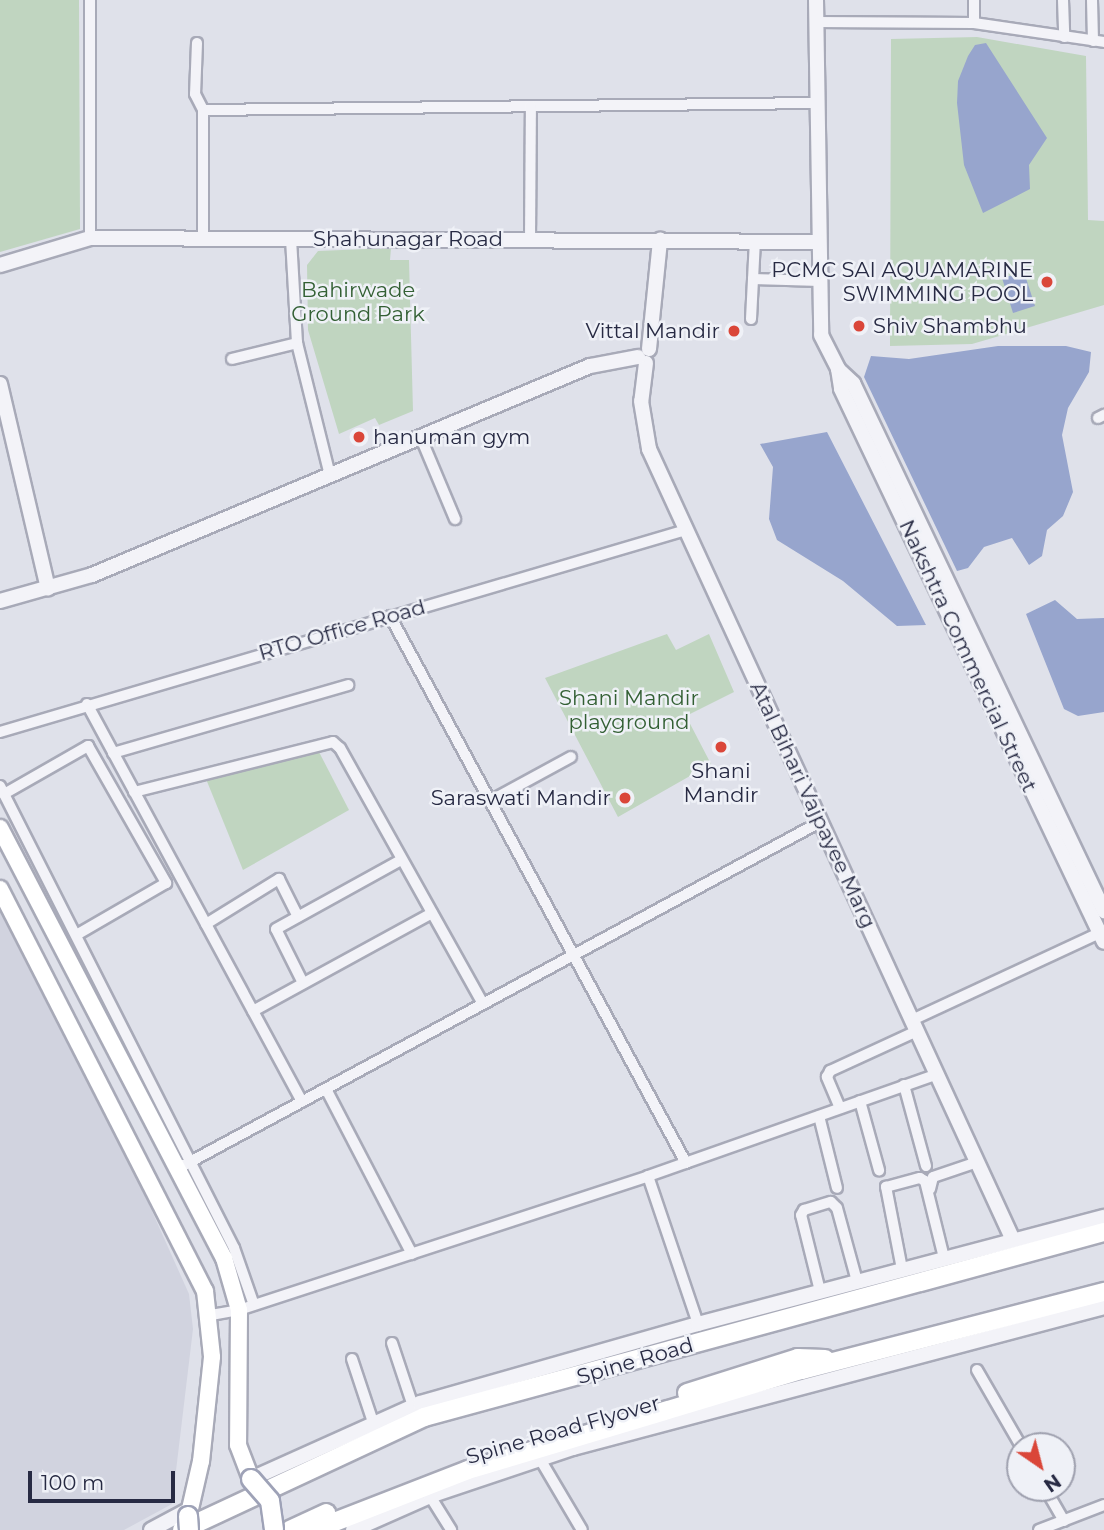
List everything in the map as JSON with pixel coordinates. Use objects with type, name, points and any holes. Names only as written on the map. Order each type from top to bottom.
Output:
[{"type":"main road","points":[[0,828],[183,1166],[247,1307],[237,1445],[251,1479],[271,1501],[274,1530]]},
{"type":"main road","points":[[0,889],[198,1270],[211,1315],[209,1400],[187,1523]]},
{"type":"main road","name":"Spine Road","points":[[187,1523],[424,1417],[1104,1232]]},
{"type":"main road","points":[[314,1530],[427,1490],[843,1360],[1104,1292]]},
{"type":"main road","name":"Spine Road Flyover","points":[[290,1530],[419,1474],[798,1358],[843,1360]]},
{"type":"street","points":[[90,0],[90,238]]},
{"type":"street","name":"Nakshtra Commercial Street","points":[[816,0],[821,335],[838,369],[841,389],[1103,935]]},
{"type":"street","points":[[974,0],[974,23]]},
{"type":"street","points":[[1063,0],[1064,37]]},
{"type":"street","points":[[817,22],[974,23],[1098,42],[1092,0]]},
{"type":"street","points":[[197,44],[195,94],[203,110],[203,239]]},
{"type":"street","points":[[203,110],[818,103]]},
{"type":"street","points":[[530,239],[531,106]]},
{"type":"street","name":"Shahunagar Road","points":[[0,265],[90,238],[819,242]]},
{"type":"street","points":[[291,239],[297,343],[330,475]]},
{"type":"street","name":"Atal Bihari Vajpayee Marg","points":[[660,240],[644,356],[643,426],[686,530],[1013,1240]]},
{"type":"street","points":[[751,319],[755,241]]},
{"type":"street","points":[[753,279],[820,281]]},
{"type":"street","points":[[232,359],[297,343]]},
{"type":"street","points":[[0,601],[92,575],[590,366],[644,356]]},
{"type":"street","name":"Nakshtra Commercial Street","points":[[838,369],[853,383],[1104,911]]},
{"type":"street","points":[[0,384],[48,588]]},
{"type":"street","points":[[421,438],[455,519]]},
{"type":"street","name":"RTO Office Road","points":[[0,732],[87,704],[686,530]]},
{"type":"street","points":[[390,616],[686,1163]]},
{"type":"street","points":[[113,753],[348,685]]},
{"type":"street","points":[[87,704],[302,1102]]},
{"type":"street","points":[[134,792],[332,742],[483,1004]]},
{"type":"street","points":[[78,934],[166,883],[88,746],[2,790],[78,934],[183,1166],[820,822]]},
{"type":"street","points":[[490,801],[570,757]]},
{"type":"street","points":[[303,983],[276,929],[401,860]]},
{"type":"street","points":[[206,924],[279,879],[298,916]]},
{"type":"street","points":[[253,1011],[432,913]]},
{"type":"street","points":[[840,1108],[827,1077],[830,1071],[914,1025],[1103,935]]},
{"type":"street","points":[[211,1315],[247,1307],[648,1176],[937,1074]]},
{"type":"street","points":[[901,1087],[921,1164]]},
{"type":"street","points":[[326,1089],[412,1254]]},
{"type":"street","points":[[860,1101],[879,1170]]},
{"type":"street","points":[[819,1116],[838,1188]]},
{"type":"street","points":[[947,1257],[930,1181],[977,1162]]},
{"type":"street","points":[[648,1176],[698,1324]]},
{"type":"street","points":[[902,1269],[886,1187],[920,1178],[925,1181],[947,1257]]},
{"type":"street","points":[[820,1291],[801,1215],[804,1210],[831,1202],[837,1208],[857,1281]]},
{"type":"street","name":"Spine Road","points":[[251,1479],[413,1406],[698,1324],[1104,1217]]},
{"type":"street","points":[[353,1530],[427,1490],[1104,1307]]},
{"type":"street","points":[[392,1342],[413,1406]]},
{"type":"street","points":[[352,1359],[373,1422]]},
{"type":"street","points":[[976,1370],[1013,1432]]},
{"type":"street","points":[[540,1459],[582,1530]]},
{"type":"street","points":[[427,1490],[451,1530]]},
{"type":"street","points":[[1053,1502],[1064,1521]]},
{"type":"street","points":[[1039,1530],[1104,1505]]},
{"type":"street","name":"Spine Road","points":[[151,1530],[187,1523]]},
{"type":"shaded area","points":[[0,912],[142,1189],[189,1294],[193,1329],[172,1504],[124,1530],[0,1530]]},
{"type":"green space","points":[[0,0],[79,0],[80,229],[0,252]]},
{"type":"green space","points":[[977,37],[1086,56],[1088,220],[1104,221],[1104,305],[972,344],[890,346],[891,39]]},
{"type":"green space","name":"Bahirwade Ground Park","points":[[391,248],[390,260],[409,260],[413,411],[379,425],[375,418],[339,434],[308,330],[307,265],[318,251]]},
{"type":"green space","name":"Shani Mandir playground","points":[[667,634],[676,650],[709,634],[734,692],[686,716],[711,764],[618,817],[545,678]]},
{"type":"green space","points":[[319,752],[349,810],[243,870],[206,779]]},
{"type":"water","points":[[986,43],[1047,138],[1029,165],[1030,189],[983,213],[964,165],[957,103],[958,81],[968,56],[975,45]]},
{"type":"water","points":[[1024,272],[1035,306],[1013,313],[1002,278]]},
{"type":"water","points":[[998,346],[1066,346],[1091,352],[1089,372],[1068,408],[1062,435],[1073,492],[1063,516],[1047,530],[1042,556],[1029,565],[1012,538],[984,547],[968,568],[957,571],[864,377],[871,356],[909,359]]},
{"type":"water","points":[[827,432],[926,625],[897,626],[843,581],[777,540],[769,519],[773,467],[760,444]]},
{"type":"water","points":[[1055,600],[1077,619],[1104,618],[1104,712],[1078,716],[1064,709],[1026,614]]},
{"type":"place","name":"PCMC SAI AQUAMARINE SWIMMING POOL","points":[[1047,282]]},
{"type":"place","name":"Shiv Shambhu","points":[[859,326]]},
{"type":"place","name":"Vittal Mandir","points":[[734,331]]},
{"type":"place","name":"hanuman gym","points":[[359,437]]},
{"type":"place","name":"Shani Mandir","points":[[721,747]]},
{"type":"place","name":"Saraswati Mandir","points":[[625,798]]}]
